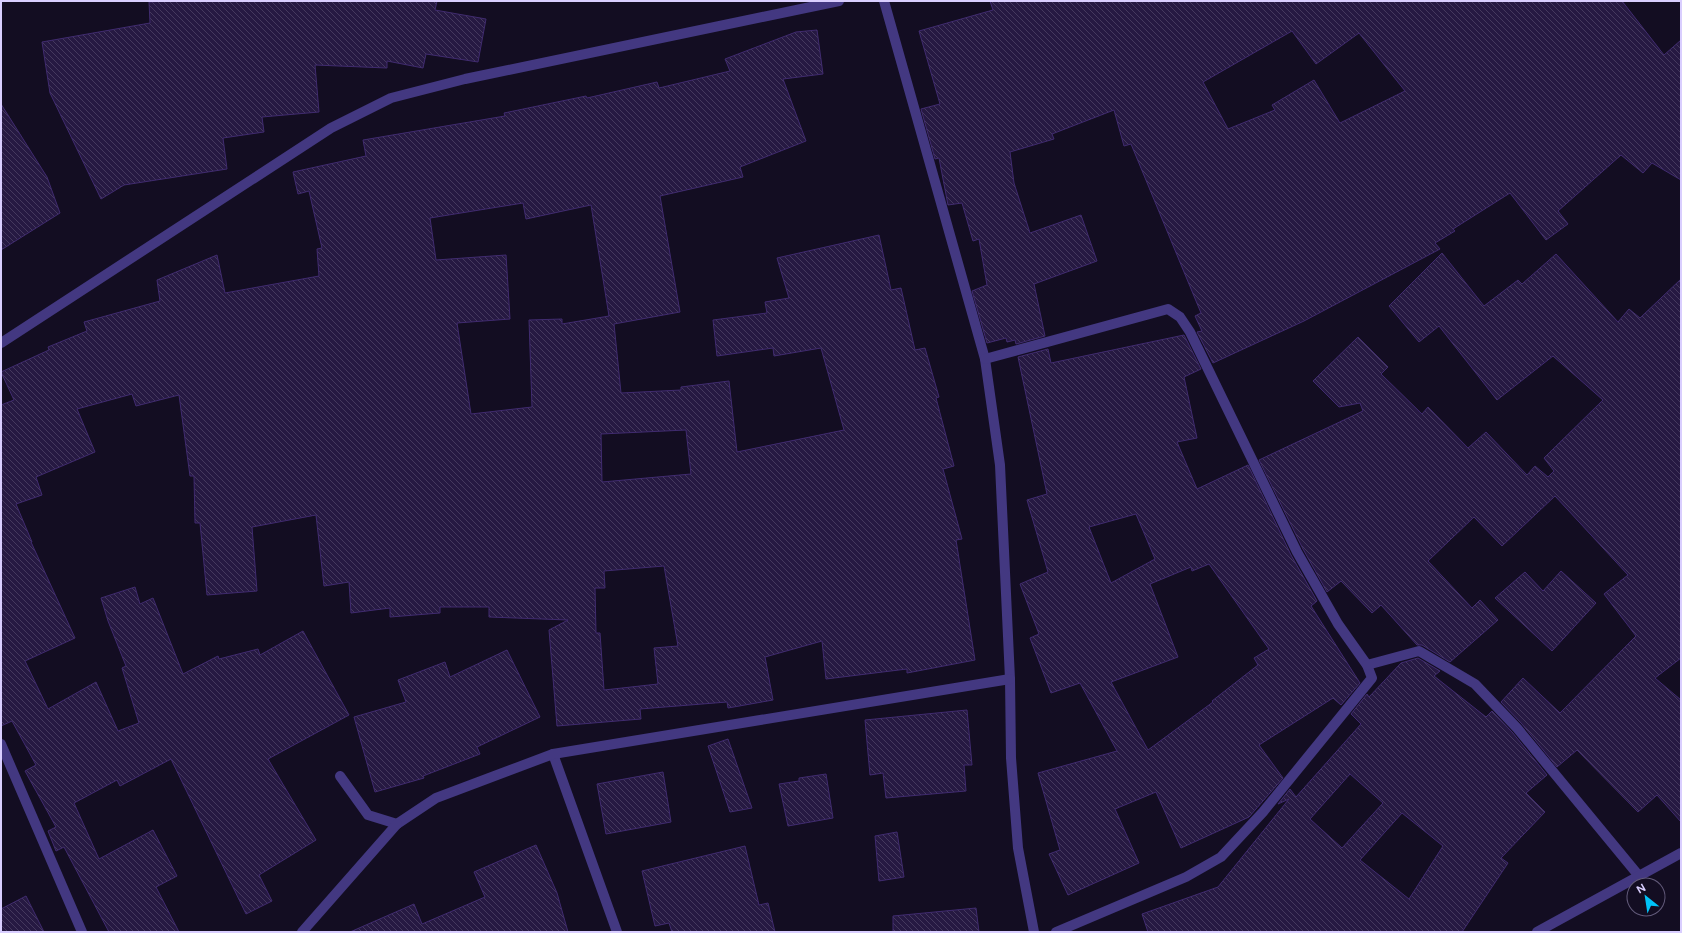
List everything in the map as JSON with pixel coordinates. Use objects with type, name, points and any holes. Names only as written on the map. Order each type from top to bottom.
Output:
[{"type":"street","points":[[1,343],[331,128],[391,98],[465,78],[840,1]]},
{"type":"street","points":[[884,1],[985,360],[1000,465],[1010,678],[1011,758],[1018,848],[1034,932]]},
{"type":"street","points":[[985,360],[1168,309],[1180,317],[1190,332],[1297,552],[1338,624],[1366,665],[1372,678],[1263,812],[1220,857],[1186,877],[1056,932]]},
{"type":"street","points":[[1366,665],[1419,651],[1475,684],[1517,728],[1639,876]]},
{"type":"street","points":[[302,932],[397,824],[436,798],[553,754],[1010,678]]},
{"type":"street","points":[[1,744],[82,932]]},
{"type":"street","points":[[553,754],[617,932]]},
{"type":"street","points":[[340,776],[368,815],[397,824]]},
{"type":"street","points":[[1537,932],[1681,853]]},
{"type":"building","points":[[437,1],[435,10],[486,19],[478,62],[426,54],[423,68],[387,61],[387,68],[315,65],[319,112],[262,117],[264,132],[223,138],[227,169],[124,185],[101,199],[50,93],[42,42],[150,23],[149,2]]},
{"type":"building","points":[[990,1],[1622,1],[1664,55],[1681,40],[1681,180],[1652,163],[1643,173],[1621,155],[1558,211],[1568,224],[1546,240],[1510,193],[1453,229],[1455,231],[1435,243],[1440,249],[1304,321],[1213,363],[1197,332],[1202,331],[1195,316],[1201,313],[1131,144],[1124,146],[1114,110],[1052,134],[1054,139],[1010,152],[1014,183],[1030,233],[1081,215],[1097,261],[1034,284],[1045,336],[1016,344],[1015,340],[1007,342],[1006,338],[987,343],[972,291],[987,285],[979,239],[973,241],[962,203],[948,205],[939,158],[935,159],[921,109],[940,104],[919,31],[993,10]],"holes":[[[1292,31],[1316,64],[1359,33],[1405,91],[1340,123],[1314,80],[1272,105],[1275,110],[1228,129],[1203,82]]]},
{"type":"building","points":[[817,30],[823,74],[783,79],[806,141],[740,167],[743,177],[660,196],[680,312],[614,324],[621,393],[681,390],[681,387],[729,381],[737,452],[844,430],[821,348],[774,356],[773,348],[717,356],[713,320],[767,313],[765,302],[789,298],[777,258],[879,235],[891,290],[901,288],[915,350],[925,348],[939,397],[936,398],[954,466],[943,469],[962,539],[956,540],[975,660],[907,673],[907,669],[826,679],[822,641],[765,657],[773,700],[728,708],[727,702],[640,709],[641,719],[557,726],[549,630],[568,620],[489,617],[489,607],[440,607],[440,613],[390,617],[390,608],[351,613],[349,582],[324,586],[316,515],[252,527],[257,591],[207,595],[200,523],[195,523],[194,476],[190,476],[179,395],[136,406],[132,394],[77,409],[95,452],[36,477],[42,495],[16,504],[31,542],[75,638],[25,661],[48,709],[96,682],[118,731],[139,723],[122,668],[126,666],[108,621],[101,598],[135,587],[140,604],[153,598],[183,674],[218,656],[219,659],[258,649],[260,655],[303,631],[349,715],[268,759],[316,840],[259,875],[272,901],[246,914],[171,759],[120,786],[117,780],[74,803],[99,859],[153,830],[177,876],[156,887],[179,932],[109,932],[64,847],[56,851],[48,831],[56,827],[25,771],[36,765],[12,721],[1,726],[1,405],[14,400],[1,372],[49,350],[48,347],[87,331],[84,322],[160,301],[157,280],[217,255],[225,293],[319,276],[317,249],[322,248],[309,191],[298,194],[293,172],[366,156],[363,140],[505,116],[504,113],[586,96],[587,98],[657,82],[659,88],[730,71],[725,59],[796,32]],"holes":[[[523,203],[526,219],[591,205],[609,316],[562,324],[562,319],[529,320],[532,407],[471,414],[457,323],[510,319],[506,255],[436,260],[430,218]],[[686,430],[691,474],[602,482],[601,434]],[[664,566],[678,646],[654,648],[658,684],[604,690],[600,633],[596,633],[595,588],[605,588],[604,571]]]},
{"type":"building","points":[[1,104],[47,177],[60,213],[1,250]]},
{"type":"building","points":[[1442,253],[1484,306],[1518,280],[1522,284],[1556,254],[1618,322],[1629,309],[1640,318],[1681,279],[1681,658],[1655,678],[1681,700],[1681,822],[1657,795],[1638,812],[1577,750],[1557,767],[1522,724],[1501,702],[1523,678],[1560,713],[1636,636],[1604,594],[1628,575],[1555,496],[1502,546],[1474,517],[1428,561],[1472,608],[1480,600],[1498,620],[1450,662],[1422,645],[1417,645],[1381,605],[1372,613],[1341,581],[1327,592],[1303,549],[1259,460],[1363,411],[1360,403],[1339,407],[1313,381],[1358,337],[1388,367],[1381,374],[1422,414],[1428,407],[1468,448],[1486,432],[1527,475],[1535,466],[1548,477],[1554,471],[1544,458],[1603,400],[1553,356],[1497,400],[1439,326],[1419,342],[1389,306]]},
{"type":"building","points":[[1184,335],[1201,369],[1184,377],[1197,438],[1177,442],[1197,489],[1248,465],[1291,555],[1317,601],[1311,606],[1360,683],[1341,705],[1333,698],[1259,745],[1283,778],[1249,817],[1181,848],[1156,792],[1115,809],[1139,863],[1068,895],[1049,854],[1060,850],[1038,773],[1117,751],[1080,683],[1051,693],[1030,638],[1039,634],[1020,584],[1048,572],[1027,500],[1047,494],[1018,357],[1048,349],[1051,363]],"holes":[[[1136,514],[1155,559],[1111,583],[1089,527]],[[1209,564],[1269,649],[1254,658],[1258,665],[1212,701],[1213,702],[1148,750],[1111,682],[1178,657],[1150,584],[1191,567],[1192,571]]]},
{"type":"building","points":[[1561,571],[1596,603],[1552,651],[1495,598],[1525,572],[1543,591]]},
{"type":"building","points":[[507,650],[540,717],[477,747],[480,754],[423,776],[424,778],[375,792],[354,717],[406,702],[398,680],[445,662],[450,677]]},
{"type":"building","points":[[1418,658],[1440,671],[1434,676],[1486,717],[1492,711],[1512,732],[1547,775],[1526,793],[1545,812],[1501,858],[1508,863],[1462,932],[1148,932],[1142,914],[1218,887],[1289,799],[1278,804],[1290,789],[1296,797],[1361,724],[1351,714],[1367,694],[1369,697],[1401,663]],"holes":[[[1350,774],[1383,803],[1342,848],[1310,819]],[[1402,813],[1443,846],[1409,899],[1360,860]]]},
{"type":"building","points":[[967,710],[972,765],[964,765],[966,791],[886,798],[883,773],[870,775],[865,720]]},
{"type":"building","points":[[728,739],[752,808],[730,812],[708,746]]},
{"type":"building","points":[[663,772],[671,822],[606,834],[597,784]]},
{"type":"building","points":[[826,774],[833,818],[788,826],[779,784],[799,781],[799,778]]},
{"type":"building","points":[[897,832],[904,877],[879,881],[875,836]]},
{"type":"building","points":[[536,845],[557,893],[568,932],[350,932],[414,904],[422,924],[485,897],[474,872]]},
{"type":"building","points":[[745,846],[759,905],[768,903],[775,932],[672,932],[669,923],[655,926],[642,871]]},
{"type":"building","points":[[26,896],[44,932],[1,932],[1,909]]},
{"type":"building","points":[[976,908],[979,932],[893,932],[893,916]]}]
